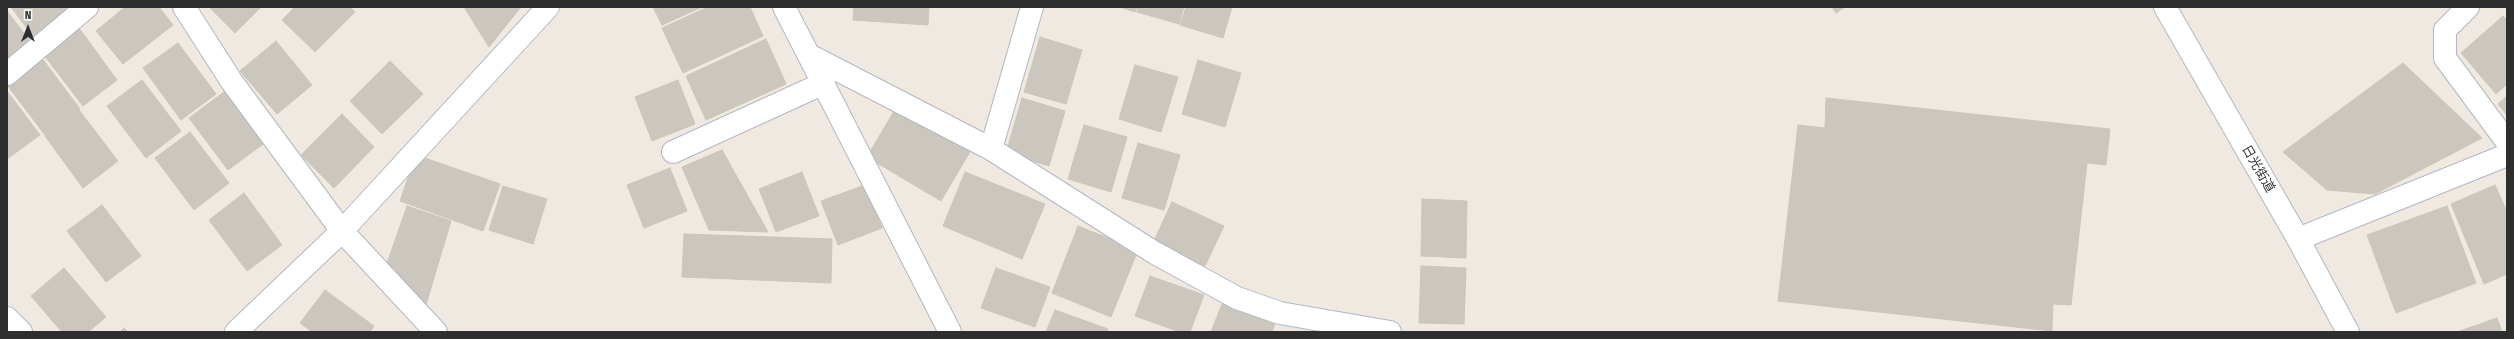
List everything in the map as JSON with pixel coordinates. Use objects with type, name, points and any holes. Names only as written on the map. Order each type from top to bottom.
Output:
[{"type":"street","points":[[7,74],[87,7]]},
{"type":"street","points":[[184,7],[232,82],[342,231],[436,332]]},
{"type":"street","points":[[236,332],[342,231],[548,7]]},
{"type":"street","points":[[784,7],[950,332]]},
{"type":"street","points":[[991,149],[1032,7]]},
{"type":"street","name":"日光街道","points":[[2165,7],[2298,239],[2348,332]]},
{"type":"street","points":[[2468,7],[2444,30],[2444,58],[2507,142]]},
{"type":"street","points":[[809,55],[991,149],[1155,253],[1237,298],[1280,313],[1390,332]]},
{"type":"street","points":[[673,152],[824,83]]},
{"type":"street","points":[[2298,239],[2507,155]]},
{"type":"street","points":[[7,318],[21,332]]},
{"type":"building","points":[[11,7],[65,7],[69,13],[35,39]]},
{"type":"building","points":[[125,7],[159,7],[173,25],[123,64],[96,31]]},
{"type":"building","points":[[209,7],[261,7],[235,33]]},
{"type":"building","points":[[295,7],[350,7],[355,12],[315,52],[282,20]]},
{"type":"building","points":[[464,7],[521,7],[489,47]]},
{"type":"building","points":[[653,7],[702,7],[662,25]]},
{"type":"building","points":[[708,7],[750,7],[763,36],[683,73],[662,28]]},
{"type":"building","points":[[854,7],[929,7],[928,25],[853,20]]},
{"type":"building","points":[[1120,7],[1137,7],[1135,12]]},
{"type":"building","points":[[1138,7],[1184,7],[1179,24],[1137,12]]},
{"type":"building","points":[[1186,7],[1232,7],[1223,38],[1180,25]]},
{"type":"building","points":[[1832,7],[1845,7],[1836,13]]},
{"type":"building","points":[[7,11],[33,45],[7,64]]},
{"type":"building","points":[[2503,16],[2507,20],[2507,84],[2496,94],[2461,53]]},
{"type":"building","points":[[79,28],[117,80],[83,106],[44,55]]},
{"type":"building","points":[[1040,37],[1082,50],[1066,104],[1024,92]]},
{"type":"building","points":[[766,39],[786,84],[706,120],[686,76]]},
{"type":"building","points":[[276,41],[312,85],[277,114],[240,71]]},
{"type":"building","points":[[178,43],[216,94],[181,120],[143,68]]},
{"type":"building","points":[[41,57],[80,109],[45,135],[7,85],[7,83]]},
{"type":"building","points":[[1198,60],[1241,73],[1225,127],[1182,114]]},
{"type":"building","points":[[390,61],[423,94],[382,134],[350,101]]},
{"type":"building","points":[[2403,63],[2482,138],[2375,194],[2327,190],[2283,152]]},
{"type":"building","points":[[1135,65],[1178,77],[1161,132],[1119,119]]},
{"type":"building","points":[[142,80],[181,131],[146,158],[107,106]]},
{"type":"building","points":[[678,80],[695,124],[652,141],[635,97]]},
{"type":"building","points":[[7,91],[40,135],[7,159]]},
{"type":"building","points":[[224,92],[263,144],[228,170],[189,118]]},
{"type":"building","points":[[2507,96],[2507,115],[2498,104]]},
{"type":"building","points":[[1022,98],[1065,111],[1049,166],[1006,153]]},
{"type":"building","points":[[1826,98],[2110,129],[2106,165],[2087,163],[2071,305],[2053,304],[2052,331],[1778,301],[1798,125],[1825,128]]},
{"type":"building","points":[[897,106],[971,150],[941,201],[867,157]]},
{"type":"building","points":[[79,110],[118,161],[83,188],[45,136]]},
{"type":"building","points":[[342,114],[374,147],[334,188],[301,155]]},
{"type":"building","points":[[1084,125],[1127,137],[1111,192],[1068,179]]},
{"type":"building","points":[[190,132],[229,183],[194,210],[155,158]]},
{"type":"building","points":[[1138,143],[1180,155],[1164,210],[1122,198]]},
{"type":"building","points":[[722,150],[768,232],[709,230],[682,167]]},
{"type":"building","points":[[416,155],[500,184],[483,231],[400,201]]},
{"type":"building","points":[[670,168],[687,211],[644,228],[627,185]]},
{"type":"building","points":[[802,172],[819,216],[776,232],[759,189]]},
{"type":"building","points":[[965,172],[1045,204],[1022,259],[943,226]]},
{"type":"building","points":[[865,185],[882,228],[838,245],[821,201]]},
{"type":"building","points":[[2495,185],[2507,212],[2507,274],[2484,284],[2451,204]]},
{"type":"building","points":[[503,186],[547,199],[533,244],[489,230]]},
{"type":"building","points":[[244,193],[282,245],[247,271],[209,220]]},
{"type":"building","points":[[1422,199],[1467,201],[1466,258],[1421,256]]},
{"type":"building","points":[[1172,202],[1224,226],[1205,266],[1153,243]]},
{"type":"building","points":[[102,205],[141,256],[106,282],[67,231]]},
{"type":"building","points":[[407,206],[451,221],[425,308],[386,266]]},
{"type":"building","points":[[2447,206],[2476,283],[2396,313],[2367,235]]},
{"type":"building","points":[[1078,226],[1138,250],[1111,317],[1052,293]]},
{"type":"building","points":[[684,234],[832,239],[831,283],[682,277]]},
{"type":"building","points":[[1421,266],[1466,268],[1464,324],[1419,323]]},
{"type":"building","points":[[64,268],[106,317],[88,332],[62,332],[31,296]]},
{"type":"building","points":[[996,268],[1050,287],[1035,327],[981,308]]},
{"type":"building","points":[[1150,276],[1204,295],[1190,332],[1180,332],[1135,316]]},
{"type":"building","points":[[325,290],[374,326],[370,332],[312,332],[300,323]]},
{"type":"building","points":[[1222,304],[1275,323],[1272,332],[1211,332]]},
{"type":"building","points":[[1055,310],[1108,329],[1107,332],[1046,332]]},
{"type":"building","points":[[2497,318],[2502,332],[2457,332]]},
{"type":"building","points":[[124,328],[128,332],[120,332]]}]
